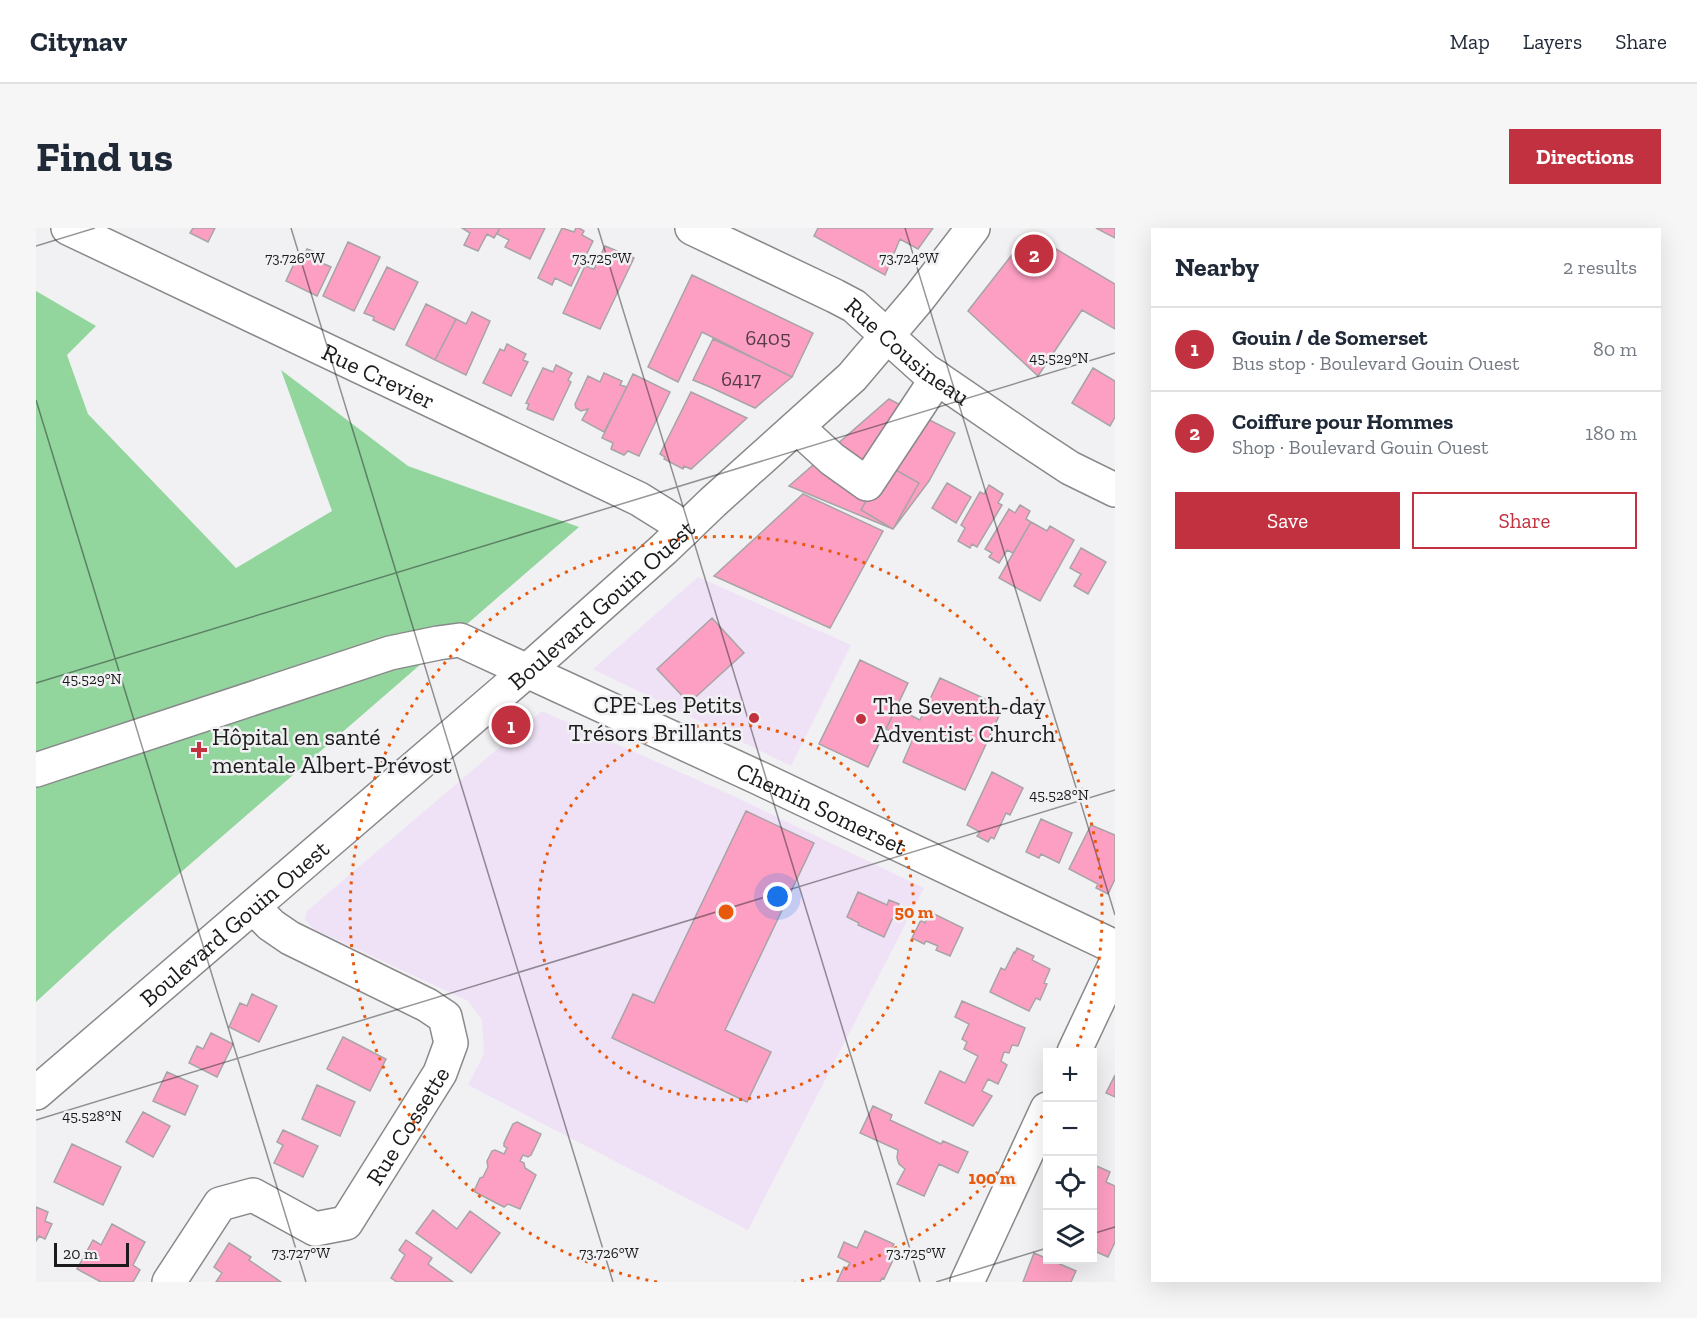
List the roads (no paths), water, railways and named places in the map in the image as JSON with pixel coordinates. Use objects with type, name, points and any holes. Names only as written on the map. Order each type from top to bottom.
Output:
[{"type":"street","name":"Rue Crevier","points":[[68,228],[639,499],[684,530]]},
{"type":"street","name":"Rue Cousineau","points":[[692,228],[854,306],[926,371],[1062,462],[1115,490]]},
{"type":"street","name":"Boulevard Gouin Ouest","points":[[36,1093],[527,671],[852,377],[937,277],[973,228]]},
{"type":"street","points":[[797,427],[832,459],[867,484],[937,378]]},
{"type":"street","name":"Chemin Somerset","points":[[36,770],[390,653],[460,640],[1115,946]]},
{"type":"street","name":"Rue Cossette","points":[[169,1282],[220,1204],[253,1196],[315,1229],[346,1223],[440,1072],[451,1043],[445,1017],[427,1005],[290,938],[271,925],[253,907]]},
{"type":"street","points":[[1076,1048],[1115,965]]},
{"type":"street","points":[[967,1282],[1043,1118]]},
{"type":"place","name":"Coiffure pour Hommes","points":[[1034,254]]},
{"type":"place","name":"CPE Les Petits Trésors Brillants","points":[[754,718]]},
{"type":"place","name":"The Seventh-day Adventist Church","points":[[861,719]]},
{"type":"place","name":"Gouin / de Somerset","points":[[511,725]]},
{"type":"place","name":"Hôpital en santé mentale Albert-Prévost","points":[[199,750]]}]
